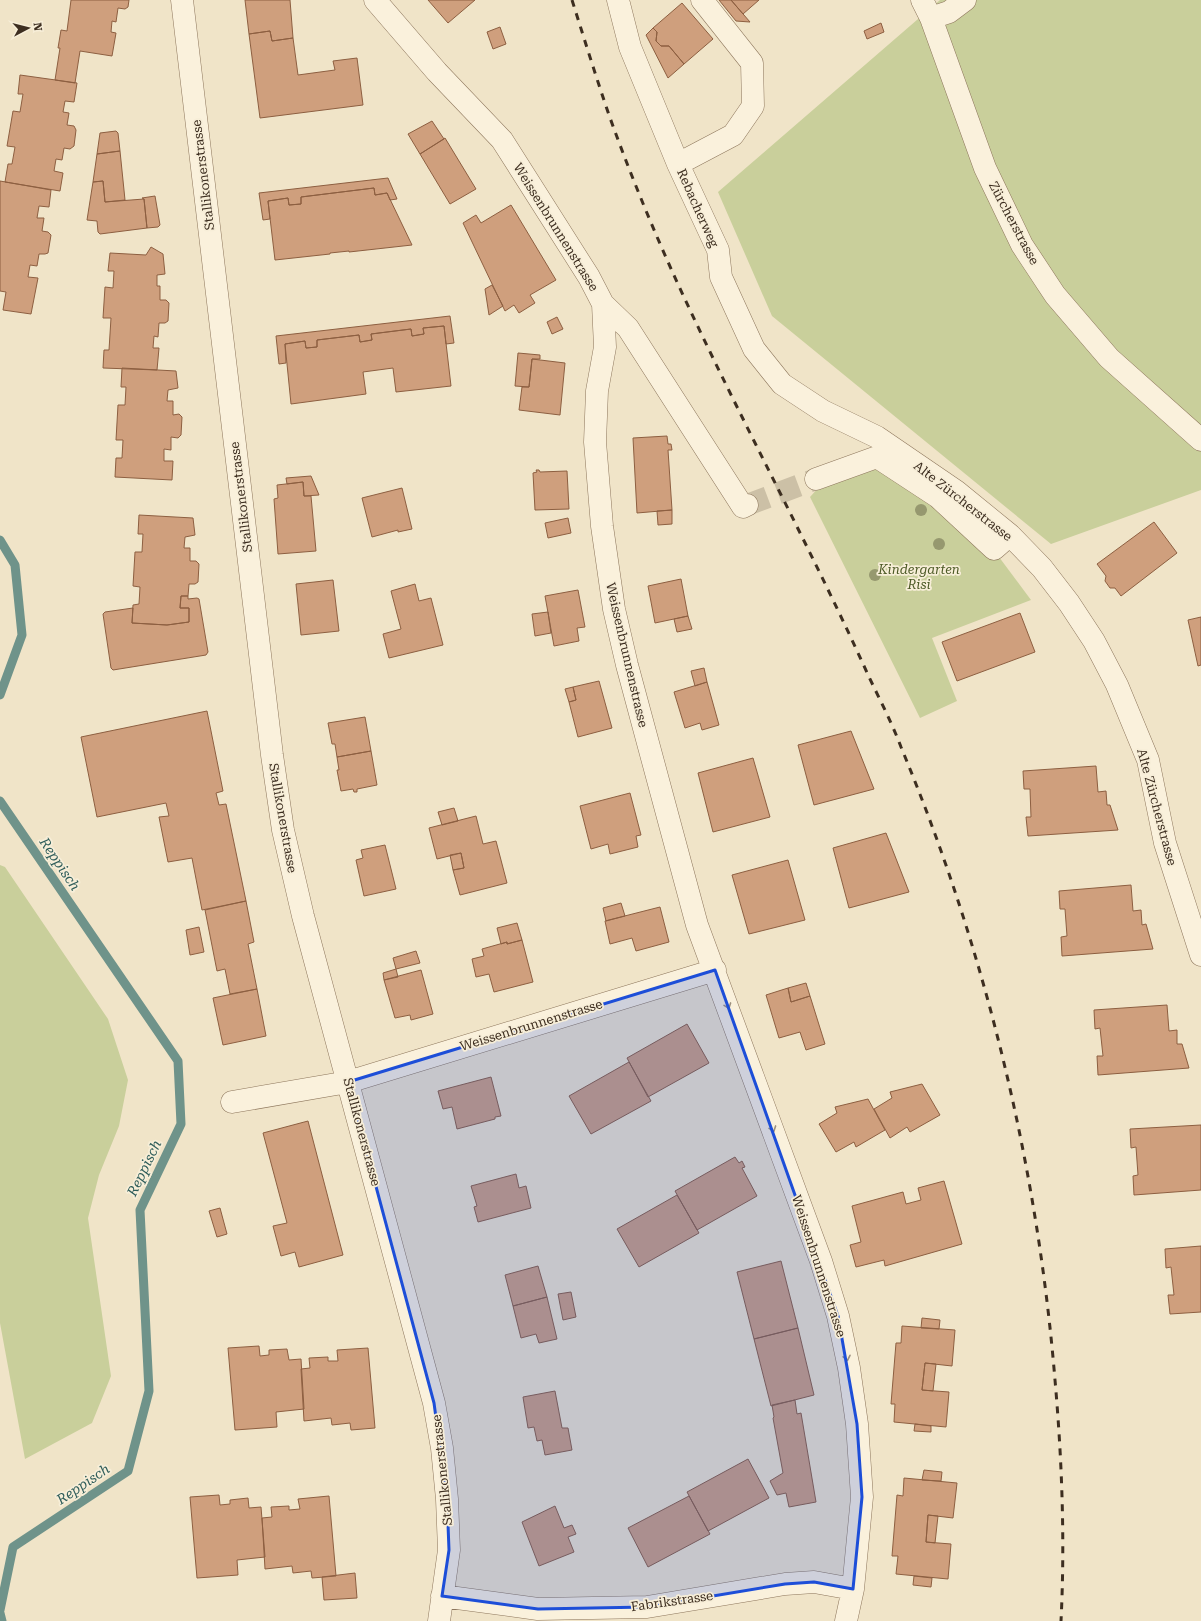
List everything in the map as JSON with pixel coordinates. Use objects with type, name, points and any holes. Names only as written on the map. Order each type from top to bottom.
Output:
[{"type":"street","name":"Stallikonerstrasse","points":[[182,0],[273,762],[283,830],[303,916],[435,1411],[442,1448],[449,1550],[439,1621]]},
{"type":"street","name":"Weissenbrunnenstrasse","points":[[375,0],[437,72],[502,140],[589,277],[603,304],[605,347],[597,391],[595,442],[602,526],[614,609],[631,681],[697,924],[821,1261],[838,1316],[849,1368],[857,1424],[862,1498],[853,1589],[846,1621]]},
{"type":"street","name":"Rebacherweg","points":[[618,0],[630,47],[678,164],[718,250],[721,277],[754,349],[782,384],[823,411]]},
{"type":"street","points":[[678,164],[733,135],[753,106],[752,63],[702,0]]},
{"type":"street","points":[[926,9],[948,12],[965,0]]},
{"type":"street","name":"Zürcherstrasse","points":[[926,9],[985,168],[1022,245],[1054,295],[1109,358],[1201,440]]},
{"type":"street","points":[[603,304],[628,328],[743,507],[747,506]]},
{"type":"street","name":"Alte Zürcherstrasse","points":[[823,411],[877,437],[956,491],[1010,534],[1042,568],[1069,603],[1094,641],[1117,685],[1148,760],[1165,843],[1201,955]]},
{"type":"street","points":[[816,480],[877,457],[938,497],[994,549],[1010,534]]},
{"type":"street","name":"Weissenbrunnenstrasse","points":[[232,1102],[348,1082],[715,970]]},
{"type":"street","name":"Fabrikstrasse","points":[[442,1596],[538,1610],[647,1607],[777,1585],[799,1583],[814,1582],[853,1589]]},
{"type":"highlighted area","points":[[715,970],[838,1316],[857,1424],[862,1497],[853,1589],[814,1582],[785,1584],[647,1607],[538,1609],[442,1596],[449,1550],[447,1499],[434,1403],[348,1082]]},
{"type":"green space","points":[[940,0],[1201,0],[1201,490],[1051,544],[772,316],[718,192]]},
{"type":"green space","name":"Kindergarten Risi","points":[[874,467],[934,506],[999,557],[1031,600],[932,638],[957,701],[920,718],[810,497],[820,486]]},
{"type":"green space","points":[[0,865],[5,867],[108,1019],[128,1080],[119,1126],[99,1175],[88,1218],[111,1376],[92,1423],[25,1459],[0,1323]]},
{"type":"building","points":[[71,0],[129,0],[128,7],[125,9],[118,8],[116,22],[112,21],[111,32],[116,33],[112,56],[80,51],[75,83],[55,80],[61,30],[67,31]]},
{"type":"building","points":[[245,0],[290,0],[293,38],[272,41],[270,31],[249,34]]},
{"type":"building","points":[[428,0],[475,0],[448,23]]},
{"type":"building","points":[[719,0],[731,0],[750,22],[736,21]]},
{"type":"building","points":[[731,0],[759,0],[743,14]]},
{"type":"building","points":[[682,3],[713,39],[684,64],[669,46],[661,46],[656,41],[657,32],[653,28]]},
{"type":"building","points":[[881,23],[884,32],[867,39],[864,31]]},
{"type":"building","points":[[500,27],[506,44],[493,49],[487,32]]},
{"type":"building","points":[[653,28],[657,32],[656,41],[661,46],[669,46],[684,64],[668,78],[646,35]]},
{"type":"building","points":[[270,31],[272,41],[293,38],[298,75],[335,70],[333,61],[357,58],[363,105],[260,118],[249,34]]},
{"type":"building","points":[[20,75],[77,83],[74,102],[65,101],[63,112],[69,113],[67,125],[74,126],[76,130],[74,146],[70,149],[64,148],[62,160],[56,159],[54,171],[63,173],[60,191],[5,182],[8,164],[12,164],[15,147],[7,146],[13,111],[20,112],[23,94],[18,94]]},
{"type":"building","points":[[432,121],[444,139],[420,154],[408,134]]},
{"type":"building","points":[[116,131],[118,133],[120,151],[97,154],[100,133]]},
{"type":"building","points":[[445,138],[476,189],[450,204],[420,154]]},
{"type":"building","points":[[120,151],[125,200],[105,202],[103,181],[93,182],[97,154]]},
{"type":"building","points":[[388,178],[397,199],[390,200],[387,193],[375,195],[374,188],[301,197],[301,204],[289,205],[288,198],[268,201],[270,219],[263,220],[259,193]]},
{"type":"building","points":[[0,181],[51,190],[49,207],[39,206],[37,218],[44,218],[42,231],[48,232],[51,235],[48,253],[39,254],[37,266],[30,265],[28,277],[38,278],[31,314],[3,310],[6,292],[0,291]]},
{"type":"building","points":[[103,181],[105,202],[144,199],[147,228],[100,234],[98,232],[97,221],[87,220],[93,182]]},
{"type":"building","points":[[374,188],[375,195],[387,193],[412,245],[275,260],[268,201],[288,198],[289,205],[301,204],[301,197]]},
{"type":"building","points":[[155,196],[160,225],[158,227],[147,228],[144,199],[142,198]]},
{"type":"building","points":[[511,205],[556,280],[530,295],[535,303],[519,313],[514,305],[505,311],[463,223],[476,215],[481,223]]},
{"type":"building","points":[[151,247],[163,254],[165,274],[157,275],[157,286],[160,286],[160,300],[166,300],[169,303],[168,321],[165,323],[159,323],[158,337],[154,336],[153,348],[159,348],[157,370],[103,368],[104,350],[109,350],[111,318],[103,318],[105,287],[113,288],[114,271],[108,271],[110,253],[146,255]]},
{"type":"building","points":[[492,285],[503,306],[489,315],[485,289]]},
{"type":"building","points":[[450,316],[454,343],[446,344],[444,326],[423,328],[424,334],[412,336],[411,329],[371,334],[372,340],[360,342],[359,335],[317,340],[317,347],[306,348],[305,341],[285,344],[286,363],[279,364],[276,336]]},
{"type":"building","points":[[557,317],[563,329],[552,334],[547,322]]},
{"type":"building","points":[[444,326],[451,386],[396,392],[393,368],[363,372],[366,394],[291,404],[285,344],[305,341],[306,348],[317,347],[317,340],[359,335],[360,342],[372,340],[371,334],[411,329],[412,336],[424,334],[423,328]]},
{"type":"building","points":[[518,353],[540,355],[540,359],[532,359],[529,387],[515,386]]},
{"type":"building","points":[[532,359],[565,363],[560,415],[519,410],[522,387],[529,387]]},
{"type":"building","points":[[122,368],[176,371],[178,388],[168,390],[167,401],[173,401],[173,415],[179,414],[182,417],[181,435],[178,438],[171,437],[171,450],[164,449],[164,461],[173,461],[172,480],[115,477],[116,458],[122,458],[123,440],[116,440],[118,405],[125,405],[126,387],[121,387]]},
{"type":"building","points":[[667,436],[668,444],[671,444],[672,450],[668,450],[672,510],[637,513],[633,438]]},
{"type":"building","points":[[536,470],[539,470],[540,472],[567,471],[569,509],[535,510],[533,473],[537,472]]},
{"type":"building","points":[[311,476],[319,495],[304,496],[303,482],[287,484],[286,478]]},
{"type":"building","points":[[303,482],[304,496],[311,496],[316,551],[278,554],[274,499],[278,498],[277,485]]},
{"type":"building","points":[[402,488],[412,529],[398,532],[398,530],[372,537],[362,498]]},
{"type":"building","points":[[672,510],[672,524],[658,525],[657,511]]},
{"type":"building","points":[[139,515],[193,518],[195,535],[185,537],[184,548],[190,548],[190,561],[196,561],[199,564],[198,582],[195,584],[189,584],[188,596],[181,596],[180,608],[189,608],[189,622],[167,625],[132,623],[133,605],[139,604],[140,587],[133,586],[135,552],[142,552],[143,534],[138,534]]},
{"type":"building","points":[[568,518],[571,533],[548,538],[545,523]]},
{"type":"building","points":[[1154,522],[1177,553],[1121,596],[1115,588],[1110,588],[1105,581],[1106,576],[1097,564]]},
{"type":"building","points":[[681,579],[688,616],[655,623],[648,586]]},
{"type":"building","points":[[333,580],[339,631],[301,635],[296,584]]},
{"type":"building","points":[[415,584],[419,601],[431,598],[443,645],[389,658],[383,634],[401,629],[391,591]]},
{"type":"building","points":[[578,590],[585,627],[577,628],[579,641],[554,646],[545,596]]},
{"type":"building","points":[[181,596],[188,596],[188,599],[199,599],[208,652],[206,655],[113,670],[111,668],[103,614],[105,612],[133,608],[132,623],[167,625],[189,622],[189,608],[180,608]]},
{"type":"building","points":[[548,612],[551,633],[535,636],[532,614]]},
{"type":"building","points":[[1020,613],[1035,652],[957,681],[942,642]]},
{"type":"building","points":[[688,616],[692,629],[677,632],[674,619]]},
{"type":"building","points":[[1201,617],[1201,665],[1198,666],[1188,620]]},
{"type":"building","points":[[704,668],[707,682],[695,686],[691,671]]},
{"type":"building","points":[[599,681],[612,728],[578,737],[569,702],[576,700],[573,687]]},
{"type":"building","points":[[707,682],[719,725],[702,730],[700,723],[685,728],[674,692]]},
{"type":"building","points":[[573,687],[576,700],[569,702],[565,689]]},
{"type":"building","points":[[207,711],[223,791],[216,793],[219,805],[226,804],[246,901],[202,910],[192,858],[168,862],[159,817],[169,816],[166,803],[97,817],[81,737]]},
{"type":"building","points":[[365,717],[371,751],[337,757],[335,744],[332,744],[328,723]]},
{"type":"building","points":[[851,731],[874,789],[814,805],[798,745]]},
{"type":"building","points":[[371,751],[377,785],[357,789],[357,792],[354,792],[353,789],[341,791],[337,770],[339,770],[337,757]]},
{"type":"building","points":[[753,758],[770,817],[713,832],[698,773]]},
{"type":"building","points":[[1096,766],[1098,792],[1106,791],[1107,805],[1110,805],[1118,830],[1028,836],[1026,817],[1031,817],[1030,789],[1024,789],[1023,771]]},
{"type":"building","points":[[630,793],[641,835],[636,836],[638,847],[610,854],[608,844],[591,849],[580,806]]},
{"type":"building","points":[[454,808],[458,821],[442,825],[438,812]]},
{"type":"building","points":[[476,816],[483,844],[496,841],[507,883],[460,895],[453,870],[464,868],[461,853],[437,859],[429,828]]},
{"type":"building","points":[[886,833],[909,892],[849,908],[833,848]]},
{"type":"building","points":[[385,845],[396,889],[364,896],[356,860],[363,858],[361,850]]},
{"type":"building","points":[[461,853],[464,868],[453,870],[450,855]]},
{"type":"building","points":[[788,860],[805,920],[749,934],[732,875]]},
{"type":"building","points":[[1131,885],[1133,911],[1141,910],[1142,925],[1146,924],[1153,949],[1062,956],[1061,937],[1067,936],[1065,909],[1060,909],[1059,891]]},
{"type":"building","points":[[246,901],[254,942],[248,944],[257,989],[230,994],[225,969],[217,971],[205,910]]},
{"type":"building","points":[[621,903],[625,916],[606,921],[603,908]]},
{"type":"building","points":[[660,907],[669,942],[636,951],[632,938],[610,944],[605,921]]},
{"type":"building","points":[[517,923],[522,940],[501,944],[497,928]]},
{"type":"building","points":[[199,927],[204,952],[190,955],[186,930]]},
{"type":"building","points":[[522,940],[533,982],[494,992],[489,974],[476,977],[472,959],[484,956],[482,949],[507,942],[507,944]]},
{"type":"building","points":[[416,951],[420,963],[396,969],[393,958]]},
{"type":"building","points":[[396,969],[398,977],[384,980],[383,973]]},
{"type":"building","points":[[421,970],[433,1014],[411,1020],[410,1015],[395,1018],[384,980]]},
{"type":"building","points":[[806,983],[810,996],[791,1002],[788,988]]},
{"type":"building","points":[[788,988],[791,1002],[810,996],[825,1044],[806,1050],[800,1032],[779,1038],[766,995]]},
{"type":"building","points":[[257,989],[266,1036],[223,1045],[213,998]]},
{"type":"building","points":[[1167,1005],[1169,1031],[1177,1030],[1177,1044],[1182,1044],[1189,1068],[1098,1075],[1097,1056],[1103,1056],[1100,1028],[1095,1029],[1094,1010]]},
{"type":"building","points":[[687,1024],[709,1063],[648,1097],[627,1058]]},
{"type":"building","points":[[629,1062],[651,1101],[591,1134],[569,1096]]},
{"type":"building","points":[[491,1077],[501,1116],[457,1129],[452,1107],[443,1109],[438,1091]]},
{"type":"building","points":[[922,1084],[940,1115],[910,1132],[907,1127],[890,1138],[874,1109],[892,1098],[890,1092]]},
{"type":"building","points":[[868,1099],[885,1130],[856,1147],[854,1142],[836,1152],[819,1124],[837,1113],[835,1107]]},
{"type":"building","points":[[308,1121],[343,1255],[299,1267],[295,1252],[281,1256],[273,1226],[287,1223],[263,1133]]},
{"type":"building","points":[[1201,1125],[1201,1190],[1134,1195],[1133,1176],[1138,1175],[1136,1147],[1131,1148],[1130,1129]]},
{"type":"building","points":[[735,1157],[739,1163],[742,1161],[745,1167],[742,1168],[757,1196],[697,1230],[675,1191]]},
{"type":"building","points":[[516,1174],[519,1188],[526,1186],[531,1208],[478,1222],[474,1207],[477,1206],[471,1186]]},
{"type":"building","points":[[944,1181],[962,1244],[885,1266],[884,1260],[856,1267],[850,1245],[861,1242],[852,1206],[903,1192],[906,1204],[921,1200],[918,1188]]},
{"type":"building","points":[[677,1195],[699,1233],[639,1267],[617,1229]]},
{"type":"building","points":[[220,1208],[227,1234],[217,1237],[209,1211]]},
{"type":"building","points":[[1201,1246],[1201,1312],[1170,1314],[1168,1295],[1174,1295],[1171,1267],[1166,1268],[1165,1249]]},
{"type":"building","points":[[781,1261],[798,1328],[754,1339],[737,1272]]},
{"type":"building","points":[[538,1266],[547,1297],[513,1306],[505,1275]]},
{"type":"building","points":[[571,1292],[576,1317],[563,1320],[558,1294]]},
{"type":"building","points":[[547,1297],[557,1339],[539,1343],[536,1334],[521,1338],[513,1306]]},
{"type":"building","points":[[922,1318],[940,1320],[939,1329],[921,1328]]},
{"type":"building","points":[[902,1326],[955,1330],[952,1366],[925,1363],[922,1390],[949,1392],[946,1427],[894,1422],[895,1404],[891,1404],[896,1343],[901,1343]]},
{"type":"building","points":[[798,1328],[814,1395],[771,1406],[754,1339]]},
{"type":"building","points":[[259,1346],[260,1356],[269,1355],[269,1350],[287,1349],[289,1360],[301,1359],[304,1409],[276,1412],[277,1427],[235,1430],[228,1348]]},
{"type":"building","points":[[368,1348],[375,1428],[351,1430],[350,1423],[332,1425],[331,1418],[304,1421],[301,1369],[310,1368],[309,1358],[328,1357],[328,1361],[338,1361],[337,1350]]},
{"type":"building","points":[[925,1363],[936,1364],[933,1391],[922,1390]]},
{"type":"building","points":[[555,1391],[562,1428],[568,1428],[572,1450],[545,1455],[542,1440],[537,1441],[534,1427],[528,1428],[523,1397]]},
{"type":"building","points":[[795,1400],[797,1414],[801,1413],[816,1502],[789,1507],[786,1493],[777,1495],[770,1481],[783,1473],[772,1405]]},
{"type":"building","points":[[915,1424],[931,1426],[931,1432],[914,1431]]},
{"type":"building","points":[[748,1459],[769,1498],[708,1531],[687,1492]]},
{"type":"building","points":[[924,1470],[942,1472],[941,1481],[922,1480]]},
{"type":"building","points":[[904,1478],[957,1483],[953,1518],[928,1515],[926,1542],[951,1544],[948,1579],[896,1574],[898,1556],[892,1556],[897,1495],[903,1496]]},
{"type":"building","points":[[219,1495],[220,1505],[230,1504],[230,1500],[248,1498],[249,1508],[261,1507],[265,1557],[237,1560],[238,1575],[197,1578],[190,1497]]},
{"type":"building","points":[[329,1496],[336,1576],[312,1578],[311,1571],[293,1573],[292,1566],[265,1569],[262,1518],[272,1517],[271,1507],[289,1506],[289,1510],[300,1509],[298,1499]]},
{"type":"building","points":[[689,1496],[710,1534],[648,1567],[628,1528]]},
{"type":"building","points":[[555,1506],[564,1528],[572,1525],[576,1534],[568,1537],[574,1552],[539,1566],[522,1522]]},
{"type":"building","points":[[928,1515],[938,1516],[935,1543],[926,1542]]},
{"type":"building","points":[[355,1573],[357,1598],[324,1600],[322,1577]]},
{"type":"building","points":[[914,1576],[932,1578],[931,1587],[913,1585]]},
{"type":"waterway","name":"Reppisch","points":[[0,540],[15,565],[22,635],[0,695]]},
{"type":"waterway","name":"Reppisch","points":[[0,801],[178,1061],[181,1124],[140,1210],[149,1391],[128,1471],[13,1547],[0,1610]]},
{"type":"waterway","name":"Reppisch","points":[[0,1613],[2,1621]]},
{"type":"tunnel","points":[[747,505],[816,479]]},
{"type":"railway","points":[[572,0],[609,115],[641,199],[668,261],[700,332],[822,578],[897,738],[931,823],[958,901],[982,979],[1003,1058],[1021,1138],[1047,1299],[1055,1380],[1061,1470],[1063,1531],[1061,1621]]}]
